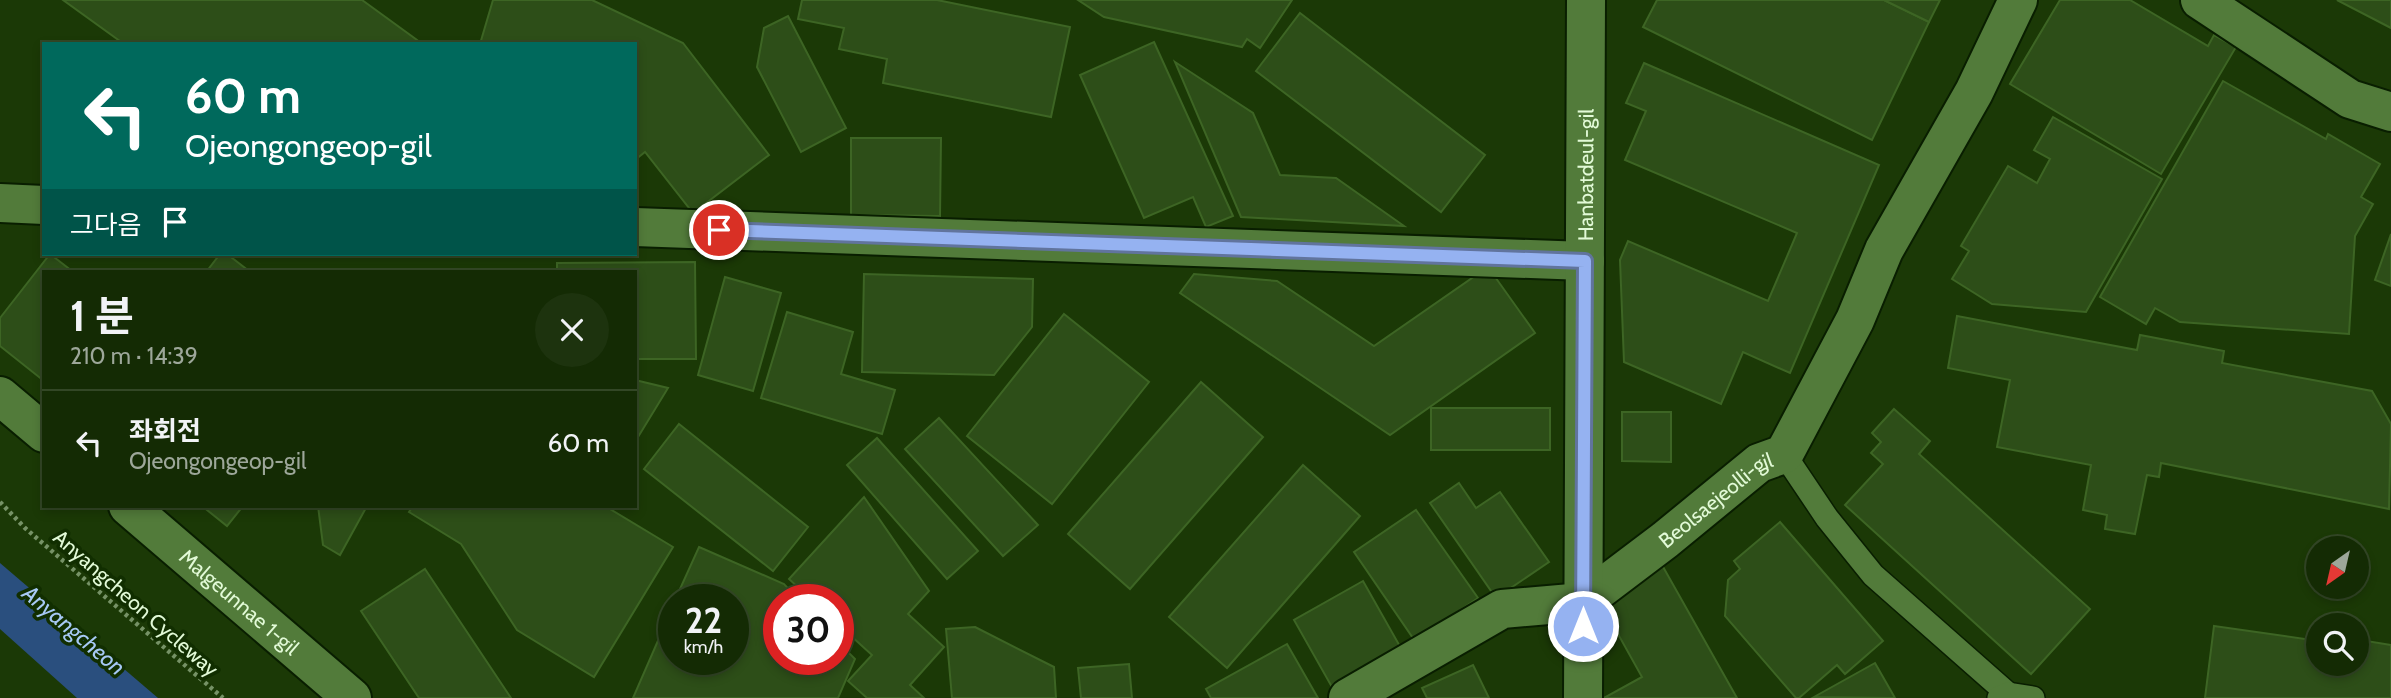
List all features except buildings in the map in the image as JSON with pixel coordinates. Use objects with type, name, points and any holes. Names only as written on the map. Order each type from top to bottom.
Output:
[{"type":"street","name":"Hanbatdeul-gil","points":[[1583,698],[1586,0]]},
{"type":"street","name":"Beolsaejeolli-gil","points":[[1583,602],[1665,540],[1759,463],[1784,454],[1856,320],[1884,250],[1975,92],[2018,0]]},
{"type":"street","points":[[2200,0],[2350,99],[2391,112]]},
{"type":"street","points":[[0,203],[42,205]]},
{"type":"street","points":[[637,226],[1585,261]]},
{"type":"street","points":[[0,396],[42,431]]},
{"type":"street","name":"Malgeunnae 1-gil","points":[[130,508],[352,698]]},
{"type":"street","points":[[1348,698],[1502,609],[1583,602]]},
{"type":"lane","points":[[1784,454],[1827,518],[1873,575],[2003,696],[2033,698]]},
{"type":"path","name":"Anyangcheon Cycleway","points":[[0,502],[24,528],[223,698]]},
{"type":"water","name":"Anyangcheon","points":[[0,563],[158,698],[77,698],[0,629]]},
{"type":"route","points":[[719,230],[1585,261],[1583,626]]}]
